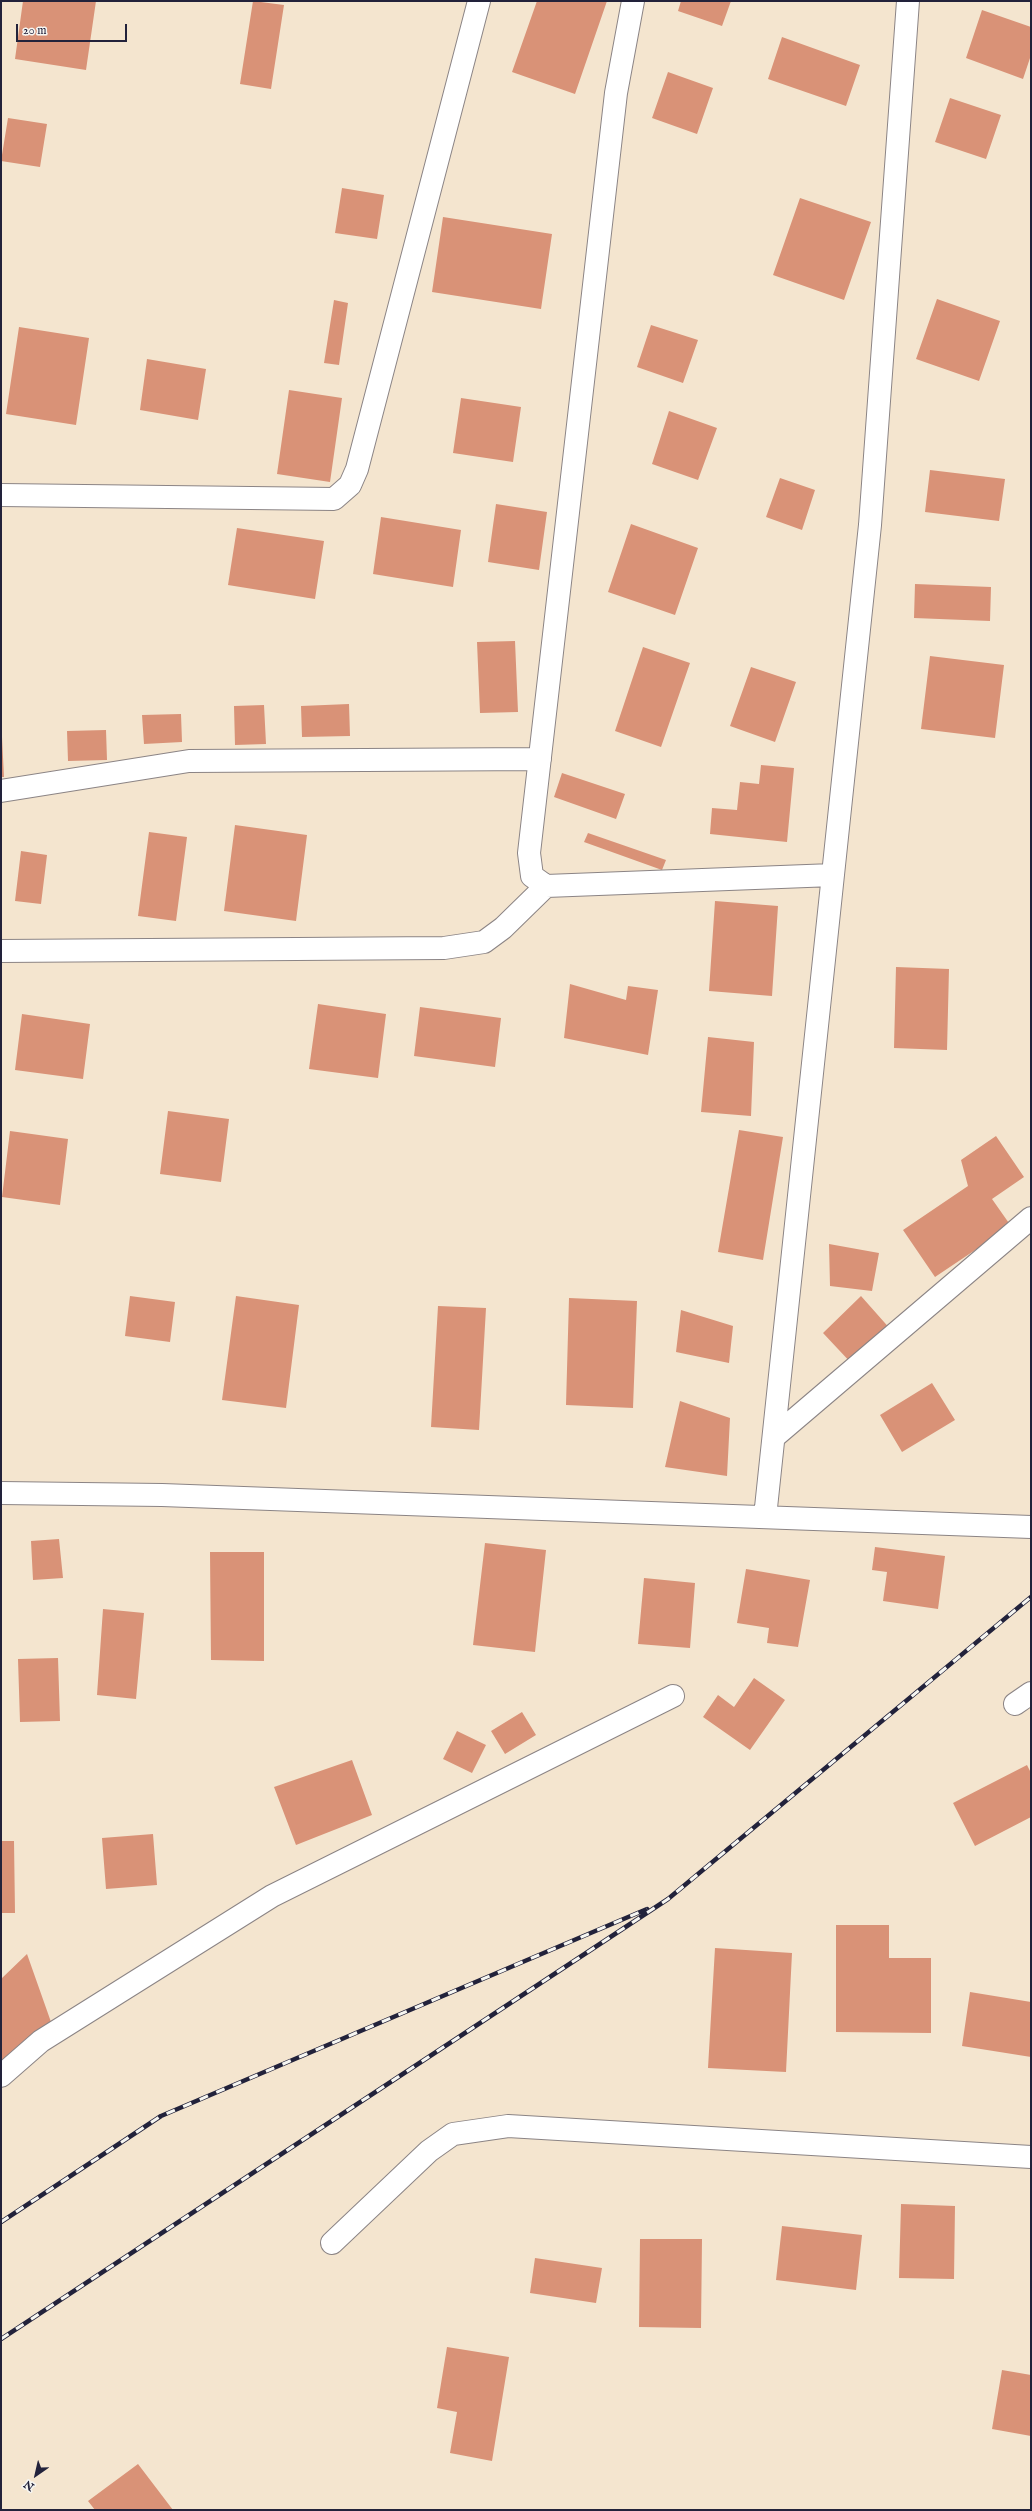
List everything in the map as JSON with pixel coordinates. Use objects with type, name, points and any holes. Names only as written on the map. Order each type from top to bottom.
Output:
[{"type":"street","points":[[1,495],[334,499],[350,485],[357,469],[479,1]]},
{"type":"street","points":[[633,1],[616,92],[529,853],[532,876],[546,886],[833,875]]},
{"type":"street","points":[[765,1517],[870,525],[908,1]]},
{"type":"street","points":[[1,791],[189,761],[540,759]]},
{"type":"street","points":[[1,951],[444,948],[484,942],[503,928],[546,886]]},
{"type":"street","points":[[774,1437],[1031,1218]]},
{"type":"street","points":[[1,1493],[170,1495],[1031,1527]]},
{"type":"street","points":[[1,2076],[41,2041],[272,1896],[673,1696]]},
{"type":"street","points":[[332,2243],[429,2151],[453,2134],[508,2126],[1031,2157]]},
{"type":"building","points":[[23,1],[96,1],[86,70],[15,59]]},
{"type":"building","points":[[253,1],[284,5],[271,89],[240,84]]},
{"type":"building","points":[[537,1],[607,1],[575,94],[512,72]]},
{"type":"building","points":[[681,1],[731,1],[722,26],[678,11]]},
{"type":"building","points":[[982,10],[1031,27],[1031,55],[1023,79],[966,58]]},
{"type":"building","points":[[782,37],[860,65],[846,106],[768,79]]},
{"type":"building","points":[[668,72],[713,88],[697,134],[652,118]]},
{"type":"building","points":[[950,98],[1001,115],[986,159],[935,142]]},
{"type":"building","points":[[8,118],[47,124],[40,167],[1,161]]},
{"type":"building","points":[[342,188],[384,195],[377,239],[335,233]]},
{"type":"building","points":[[800,198],[871,222],[844,300],[773,275]]},
{"type":"building","points":[[443,217],[552,234],[541,309],[432,292]]},
{"type":"building","points":[[937,299],[1000,321],[979,381],[916,359]]},
{"type":"building","points":[[334,300],[348,303],[339,365],[324,363]]},
{"type":"building","points":[[651,325],[698,340],[683,383],[637,367]]},
{"type":"building","points":[[19,327],[89,338],[76,425],[6,414]]},
{"type":"building","points":[[147,359],[206,369],[198,420],[140,410]]},
{"type":"building","points":[[289,390],[342,398],[330,482],[277,474]]},
{"type":"building","points":[[461,398],[521,407],[513,462],[453,453]]},
{"type":"building","points":[[669,411],[717,428],[698,480],[652,464]]},
{"type":"building","points":[[930,470],[1005,479],[999,521],[925,512]]},
{"type":"building","points":[[780,478],[815,490],[802,530],[766,517]]},
{"type":"building","points":[[496,504],[547,512],[539,570],[488,562]]},
{"type":"building","points":[[381,517],[461,530],[453,587],[373,574]]},
{"type":"building","points":[[631,524],[698,548],[675,615],[608,592]]},
{"type":"building","points":[[237,528],[324,541],[315,599],[228,585]]},
{"type":"building","points":[[915,584],[991,587],[990,621],[914,618]]},
{"type":"building","points":[[515,641],[518,712],[480,713],[477,642]]},
{"type":"building","points":[[643,647],[690,663],[661,747],[615,731]]},
{"type":"building","points":[[930,656],[1004,665],[995,738],[921,729]]},
{"type":"building","points":[[751,667],[796,682],[775,742],[730,726]]},
{"type":"building","points":[[349,704],[350,736],[302,737],[301,706]]},
{"type":"building","points":[[264,705],[266,744],[235,745],[234,706]]},
{"type":"building","points":[[181,714],[182,742],[144,744],[142,715]]},
{"type":"building","points":[[106,730],[107,760],[68,761],[67,731]]},
{"type":"building","points":[[2,737],[4,777],[1,777]]},
{"type":"building","points":[[761,765],[794,768],[787,842],[710,834],[712,808],[737,810],[740,782],[759,784]]},
{"type":"building","points":[[562,773],[625,794],[616,819],[554,797]]},
{"type":"building","points":[[235,825],[307,835],[296,921],[224,911]]},
{"type":"building","points":[[149,832],[187,837],[176,921],[138,916]]},
{"type":"building","points":[[588,833],[666,860],[662,870],[584,842]]},
{"type":"building","points":[[21,851],[47,855],[41,904],[15,901]]},
{"type":"building","points":[[715,901],[778,906],[772,996],[709,991]]},
{"type":"building","points":[[896,967],[949,969],[947,1050],[894,1048]]},
{"type":"building","points":[[570,984],[626,1000],[628,986],[658,990],[648,1055],[564,1038]]},
{"type":"building","points":[[318,1004],[386,1014],[378,1078],[309,1069]]},
{"type":"building","points":[[420,1007],[501,1018],[495,1067],[414,1056]]},
{"type":"building","points":[[22,1014],[90,1024],[83,1079],[15,1070]]},
{"type":"building","points":[[708,1037],[754,1042],[751,1116],[701,1112]]},
{"type":"building","points":[[168,1111],[229,1119],[221,1182],[160,1174]]},
{"type":"building","points":[[739,1130],[783,1137],[763,1260],[718,1252]]},
{"type":"building","points":[[10,1131],[68,1139],[60,1205],[2,1197]]},
{"type":"building","points":[[996,1136],[1024,1177],[992,1199],[1011,1226],[935,1277],[903,1230],[968,1186],[961,1160]]},
{"type":"building","points":[[829,1244],[879,1253],[872,1291],[830,1286]]},
{"type":"building","points":[[130,1296],[175,1302],[170,1342],[125,1336]]},
{"type":"building","points":[[236,1296],[299,1305],[286,1408],[222,1400]]},
{"type":"building","points":[[861,1296],[892,1331],[853,1365],[823,1333]]},
{"type":"building","points":[[569,1298],[637,1301],[633,1408],[566,1405]]},
{"type":"building","points":[[438,1306],[486,1308],[479,1430],[431,1427]]},
{"type":"building","points":[[681,1310],[733,1326],[729,1363],[676,1352]]},
{"type":"building","points":[[932,1383],[955,1420],[902,1452],[880,1415]]},
{"type":"building","points":[[680,1401],[730,1418],[727,1476],[665,1467]]},
{"type":"building","points":[[59,1539],[63,1578],[33,1580],[31,1541]]},
{"type":"building","points":[[485,1543],[546,1550],[535,1652],[473,1645]]},
{"type":"building","points":[[875,1547],[945,1556],[938,1609],[883,1601],[887,1572],[872,1570]]},
{"type":"building","points":[[210,1552],[264,1552],[264,1661],[211,1660]]},
{"type":"building","points":[[746,1569],[810,1580],[798,1647],[767,1643],[769,1628],[737,1623]]},
{"type":"building","points":[[644,1578],[695,1583],[690,1648],[638,1644]]},
{"type":"building","points":[[103,1609],[144,1613],[136,1699],[97,1695]]},
{"type":"building","points":[[58,1658],[60,1721],[20,1722],[18,1659]]},
{"type":"building","points":[[754,1678],[785,1700],[750,1750],[703,1717],[718,1695],[734,1707]]},
{"type":"building","points":[[522,1712],[536,1735],[505,1754],[491,1731]]},
{"type":"building","points":[[457,1731],[486,1745],[472,1773],[443,1759]]},
{"type":"building","points":[[352,1760],[372,1815],[296,1845],[274,1787]]},
{"type":"building","points":[[1027,1765],[1031,1773],[1031,1817],[975,1846],[953,1803]]},
{"type":"building","points":[[153,1834],[157,1885],[106,1889],[102,1838]]},
{"type":"building","points":[[1,1841],[14,1841],[15,1913],[1,1913]]},
{"type":"building","points":[[836,1925],[889,1925],[889,1958],[931,1958],[931,2033],[836,2032]]},
{"type":"building","points":[[715,1948],[792,1953],[786,2072],[708,2068]]},
{"type":"building","points":[[27,1954],[51,2022],[1,2065],[1,1979]]},
{"type":"building","points":[[970,1992],[1031,2002],[1031,2057],[962,2046]]},
{"type":"building","points":[[901,2204],[955,2206],[954,2279],[899,2278]]},
{"type":"building","points":[[782,2226],[862,2235],[856,2290],[776,2280]]},
{"type":"building","points":[[640,2239],[702,2239],[701,2328],[639,2327]]},
{"type":"building","points":[[535,2258],[602,2268],[596,2303],[530,2293]]},
{"type":"building","points":[[447,2347],[509,2357],[492,2461],[450,2453],[457,2412],[437,2408]]},
{"type":"building","points":[[1002,2370],[1031,2375],[1031,2436],[992,2429]]},
{"type":"building","points":[[138,2464],[173,2510],[95,2510],[88,2501]]},
{"type":"railway","points":[[1,2339],[668,1899],[1031,1597]]},
{"type":"railway","points":[[1,2222],[161,2116],[647,1909]]}]
